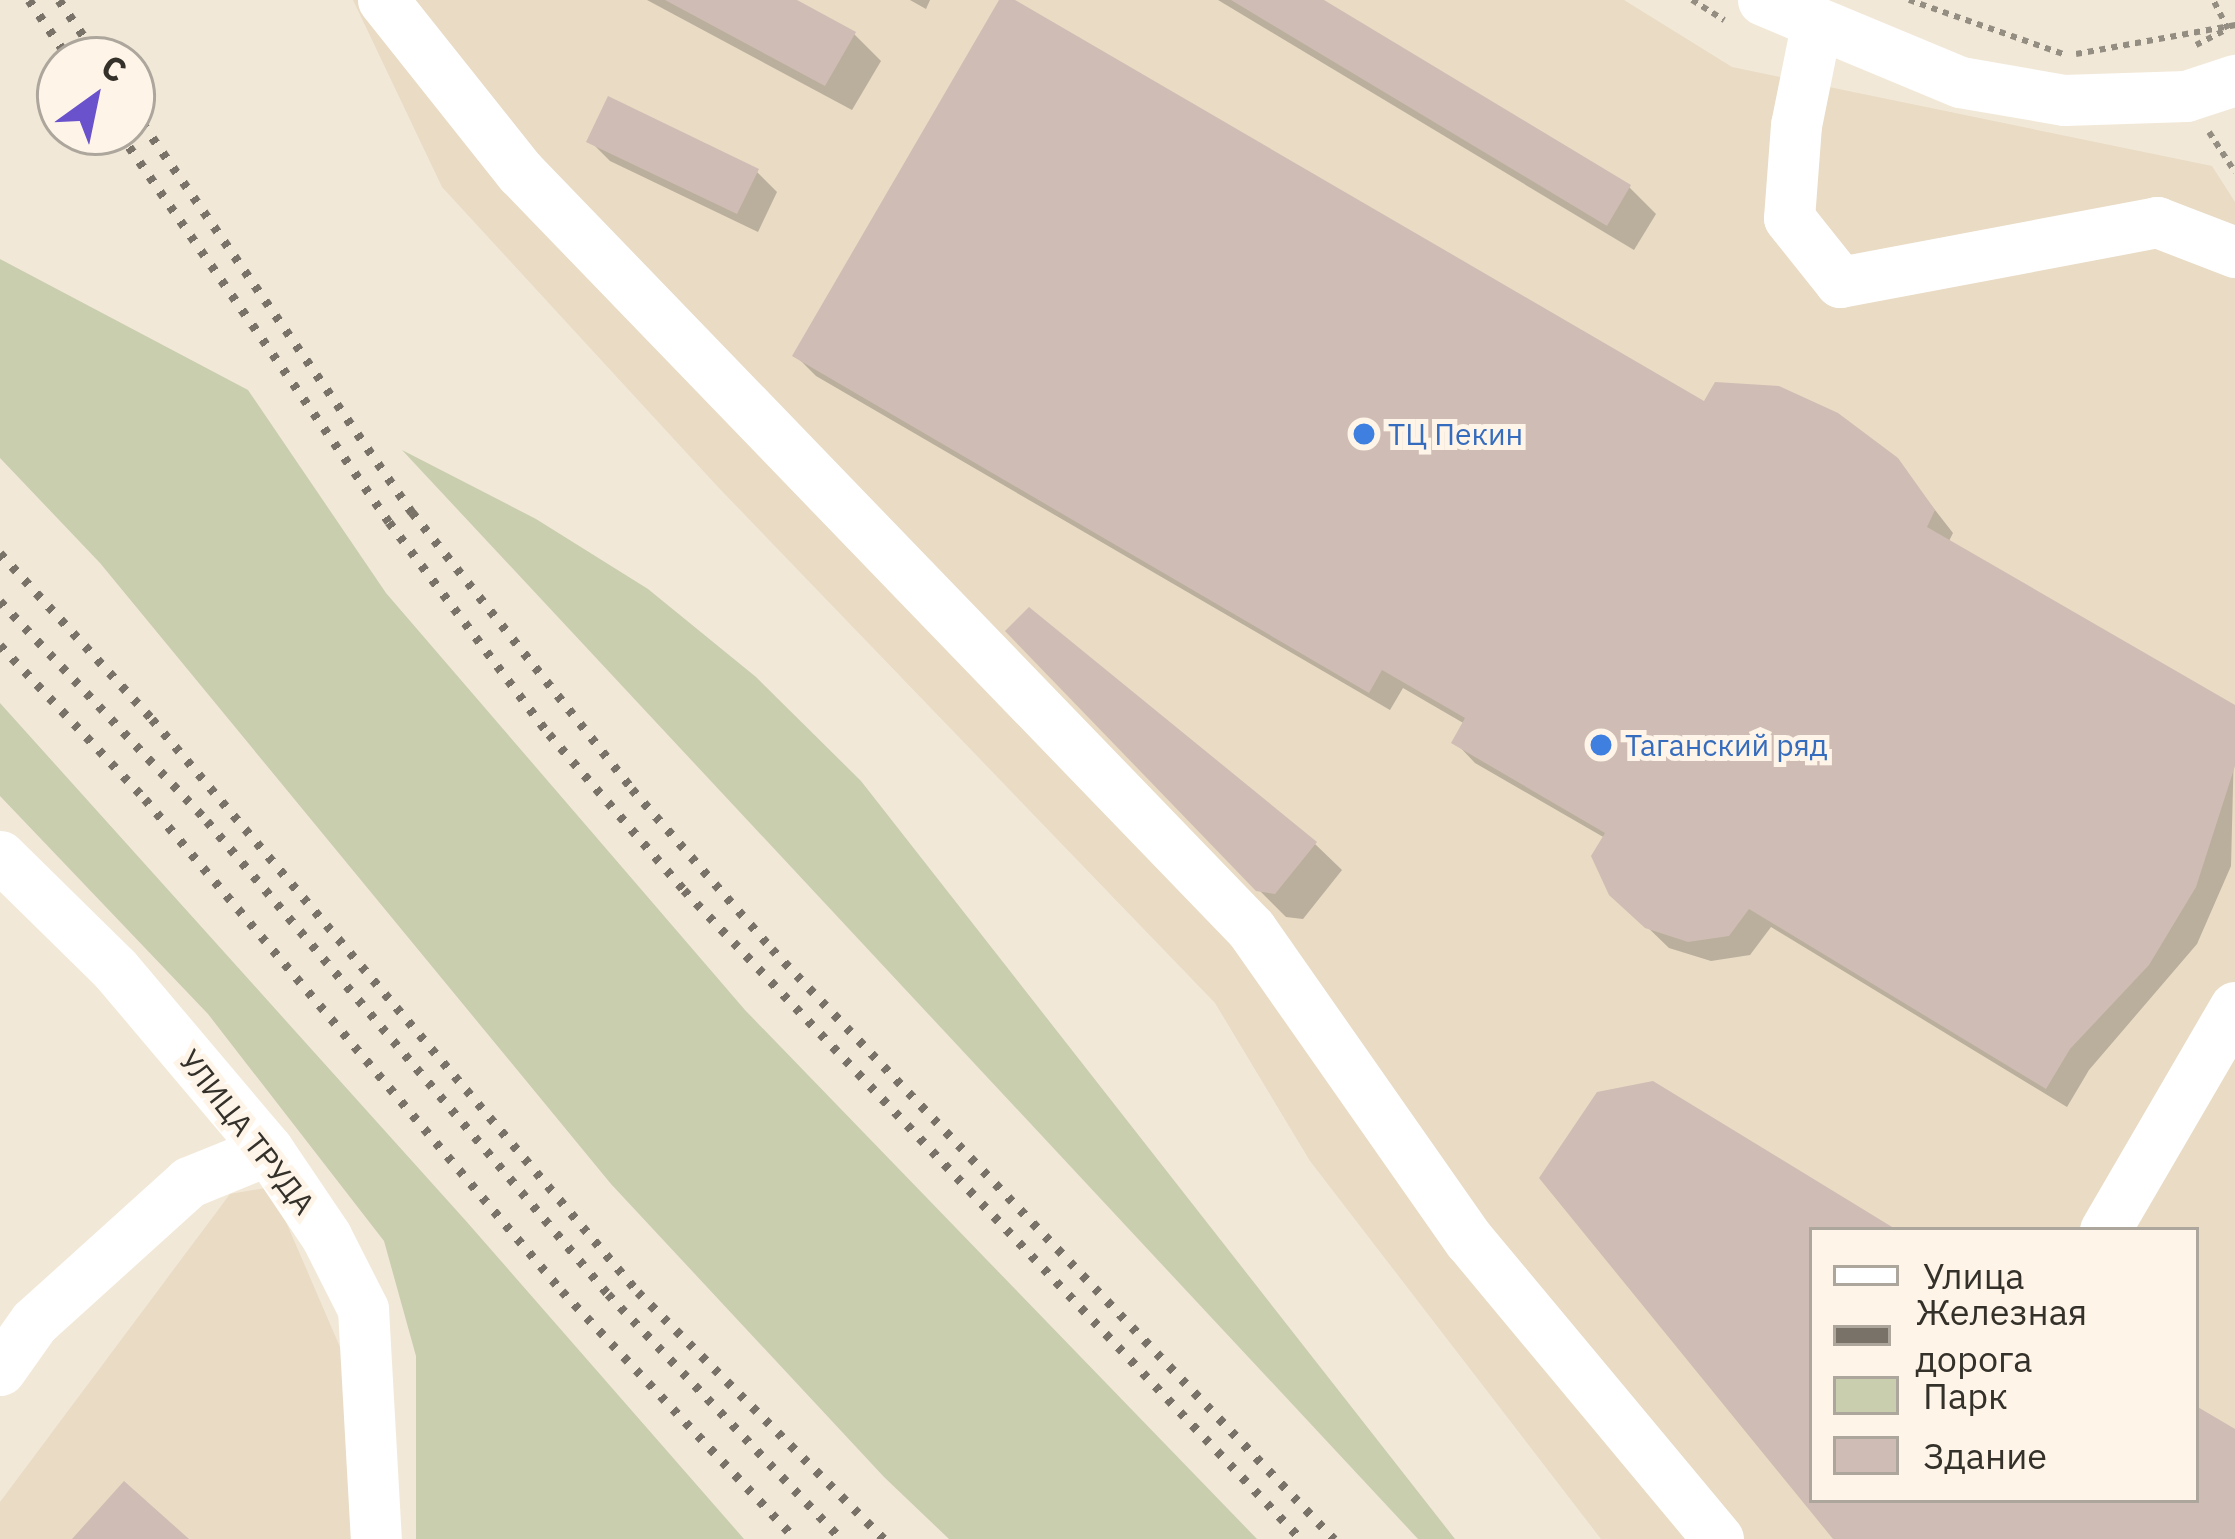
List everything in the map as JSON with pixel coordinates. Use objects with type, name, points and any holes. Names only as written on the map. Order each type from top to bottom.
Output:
[{"type":"street","points":[[383,0],[520,172],[1251,928],[1469,1240],[1718,1539]]},
{"type":"street","points":[[1751,15],[1816,26],[1960,82],[2064,100],[2186,96],[2235,80]]},
{"type":"street","points":[[1816,26],[1796,125],[1790,218],[1840,283],[2157,222],[2235,251]]},
{"type":"street","name":"УЛИЦА ТРУДА","points":[[0,856],[115,970],[268,1150],[363,1309],[376,1539]]},
{"type":"street","points":[[2107,1227],[2235,1007]]},
{"type":"street","points":[[0,1370],[34,1322],[189,1181],[268,1150]]},
{"type":"path","points":[[1693,0],[1751,15]]},
{"type":"path","points":[[1909,0],[2068,56],[2235,25]]},
{"type":"shaded area","name":"Таганский ряд","points":[[353,0],[1624,0],[1732,67],[2212,166],[2235,202],[2235,1539],[1601,1539],[1310,1161],[1215,1003],[718,487],[442,187]]},
{"type":"shaded area","points":[[271,1187],[352,1375],[351,1539],[0,1539],[0,1502],[230,1194]]},
{"type":"green space","points":[[0,259],[248,390],[386,593],[745,1010],[1257,1539],[949,1539],[884,1477],[611,1184],[100,563],[0,458]]},
{"type":"green space","points":[[402,450],[536,519],[648,589],[756,677],[861,781],[1455,1539],[1418,1539]]},
{"type":"green space","points":[[0,703],[466,1221],[744,1539],[416,1539],[416,1356],[384,1241],[208,1014],[0,796]]},
{"type":"building","points":[[665,0],[797,0],[856,32],[825,86]]},
{"type":"building","points":[[999,0],[1015,0],[1704,401],[1715,382],[1779,386],[1838,413],[1898,458],[1935,510],[1927,527],[2235,705],[2235,766],[2196,887],[2149,965],[2070,1049],[2046,1089],[1749,909],[1729,936],[1688,942],[1645,928],[1609,895],[1591,856],[1605,833],[1451,743],[1465,718],[1382,670],[1369,693],[792,356]]},
{"type":"building","points":[[1231,0],[1324,0],[1631,185],[1607,226]]},
{"type":"building","points":[[608,96],[759,169],[737,214],[586,142]]},
{"type":"building","points":[[1029,607],[1317,842],[1275,894],[1256,891],[1005,631]]},
{"type":"building","points":[[1653,1081],[1892,1227],[1809,1227],[1809,1503],[2199,1503],[2199,1408],[2235,1429],[2235,1539],[1833,1539],[1539,1178],[1597,1092]]},
{"type":"building","points":[[124,1481],[189,1539],[72,1539]]},
{"type":"railway","points":[[29,0],[54,36]]},
{"type":"railway","points":[[59,0],[84,36]]},
{"type":"railway","points":[[156,143],[412,512],[632,789],[772,949],[1334,1539]]},
{"type":"railway","points":[[136,156],[389,522],[549,734],[684,890],[1301,1539]]},
{"type":"railway","points":[[0,553],[152,719],[638,1292],[884,1539]]},
{"type":"railway","points":[[0,601],[207,821],[608,1294],[841,1539]]},
{"type":"railway","points":[[0,645],[145,799],[562,1291],[796,1539]]},
{"type":"place","name":"ТЦ Пекин","points":[[1364,434]]},
{"type":"place","name":"Таганский ряд","points":[[1601,745]]}]
